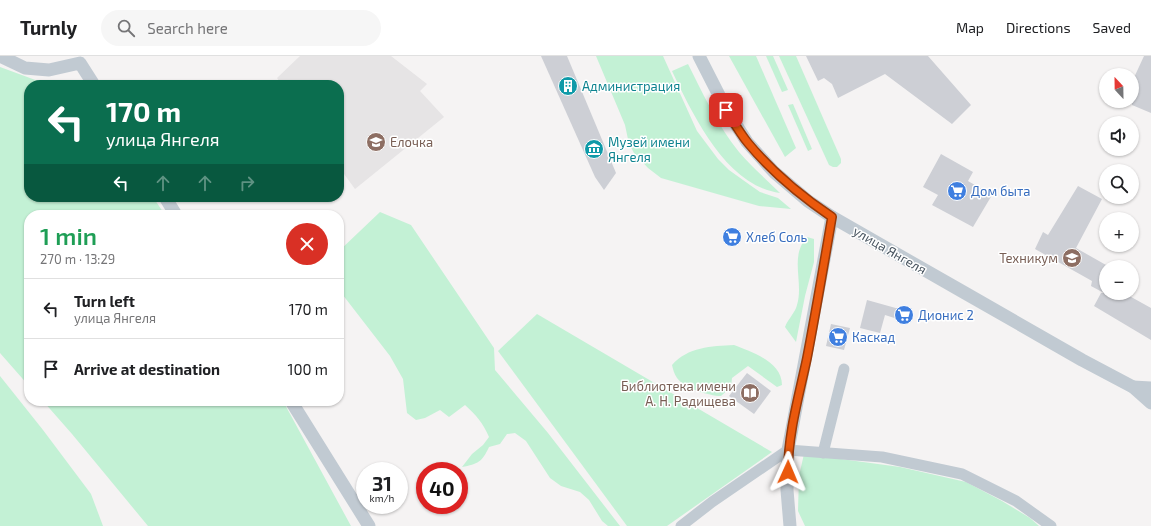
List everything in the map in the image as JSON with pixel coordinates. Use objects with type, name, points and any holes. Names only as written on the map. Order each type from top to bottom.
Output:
[{"type":"street","points":[[0,56],[25,68],[49,70],[78,60],[91,80]]},
{"type":"street","name":"улица Янгеля","points":[[699,56],[726,110],[747,142],[774,172],[808,201],[832,217],[1082,360],[1133,387]]},
{"type":"street","points":[[790,526],[787,490],[788,450],[832,217]]},
{"type":"street","points":[[823,453],[844,369]]},
{"type":"street","points":[[1133,387],[1151,388]]},
{"type":"street","points":[[1133,387],[1151,403]]},
{"type":"street","points":[[294,406],[370,526]]},
{"type":"street","points":[[681,526],[712,502],[788,450],[882,457],[962,474],[1016,501],[1051,526]]},
{"type":"shaded area","name":"Елочка","points":[[300,56],[391,56],[427,84],[420,91],[444,117],[355,189],[344,174],[344,80],[278,80],[277,78]]},
{"type":"green space","points":[[596,56],[663,56],[697,131],[718,159],[729,170],[760,192],[778,198],[791,209],[759,206],[661,178],[648,168],[634,153],[629,144],[625,125]]},
{"type":"green space","points":[[729,56],[756,56],[796,148],[785,157]]},
{"type":"green space","points":[[766,56],[773,56],[788,90],[782,92]]},
{"type":"green space","points":[[779,56],[796,56],[841,159],[841,163],[837,167],[829,165]]},
{"type":"green space","points":[[688,64],[711,110],[731,142],[749,163],[780,193],[761,188],[743,177],[728,163],[714,146],[690,108],[672,71]]},
{"type":"green space","points":[[0,67],[35,80],[24,80],[24,202],[156,202],[162,210],[24,210],[24,380],[0,353]]},
{"type":"green space","points":[[793,104],[812,149],[808,151],[788,105]]},
{"type":"green space","points":[[380,212],[411,225],[494,348],[495,370],[548,433],[620,526],[608,526],[602,521],[589,500],[580,492],[561,486],[550,478],[526,441],[515,433],[507,434],[500,444],[489,447],[479,462],[468,466],[468,462],[466,462],[489,437],[479,420],[465,405],[449,417],[440,410],[425,418],[416,420],[407,413],[403,379],[390,356],[344,296],[344,246]]},
{"type":"green space","points":[[807,237],[814,239],[814,262],[805,296],[796,342],[785,327],[797,305],[799,296],[799,253]]},
{"type":"green space","points":[[537,314],[772,452],[667,526],[627,526],[498,351]]},
{"type":"green space","points":[[734,345],[765,359],[772,364],[781,377],[782,385],[777,387],[748,366],[732,378],[731,387],[721,396],[716,396],[685,385],[680,382],[675,375],[672,365],[685,354],[708,347]]},
{"type":"green space","points":[[0,376],[91,494],[103,526],[0,526]]},
{"type":"green space","points":[[47,406],[286,406],[351,526],[148,526]]},
{"type":"green space","points":[[804,454],[900,467],[966,482],[1002,501],[1030,518],[1039,526],[805,526],[798,511],[799,476]]},
{"type":"building","points":[[541,56],[567,56],[616,173],[604,190],[595,177]]},
{"type":"building","points":[[806,56],[928,56],[971,105],[952,124],[885,74],[838,98],[832,84],[824,78],[818,81]]},
{"type":"building","points":[[1144,56],[1151,56],[1151,113],[1139,108],[1138,68]]},
{"type":"building","name":"Дом быта","points":[[941,154],[973,172],[968,181],[992,195],[973,227],[932,205],[938,195],[923,187]]},
{"type":"building","name":"Техникум","points":[[1078,186],[1099,197],[1099,204],[1076,248],[1099,261],[1099,290],[1091,286],[1092,281],[1035,249],[1043,232],[1048,235]]},
{"type":"building","name":"Техникум","points":[[1099,297],[1099,300],[1137,300],[1151,308],[1151,340],[1094,306]]},
{"type":"building","points":[[867,300],[910,312],[907,322],[885,315],[880,333],[860,328]]},
{"type":"building","name":"Каскад","points":[[831,324],[850,328],[844,350],[826,346]]},
{"type":"building","name":"Библиотека имени А. Н. Радищева","points":[[747,373],[771,391],[754,414],[729,396]]},
{"type":"place","name":"Администрация","points":[[568,86]]},
{"type":"place","name":"Елочка","points":[[376,142]]},
{"type":"place","name":"Музей имени Янгеля","points":[[594,149]]},
{"type":"place","name":"Дом быта","points":[[957,191]]},
{"type":"place","name":"Хлеб Соль","points":[[732,237]]},
{"type":"place","name":"Техникум","points":[[1072,258]]},
{"type":"place","name":"Дионис 2","points":[[904,315]]},
{"type":"place","name":"Каскад","points":[[838,337]]},
{"type":"place","name":"Библиотека имени А. Н. Радищева","points":[[750,393]]},
{"type":"route","points":[[726,110],[747,142],[774,172],[808,201],[832,217],[788,450],[788,472]]}]
